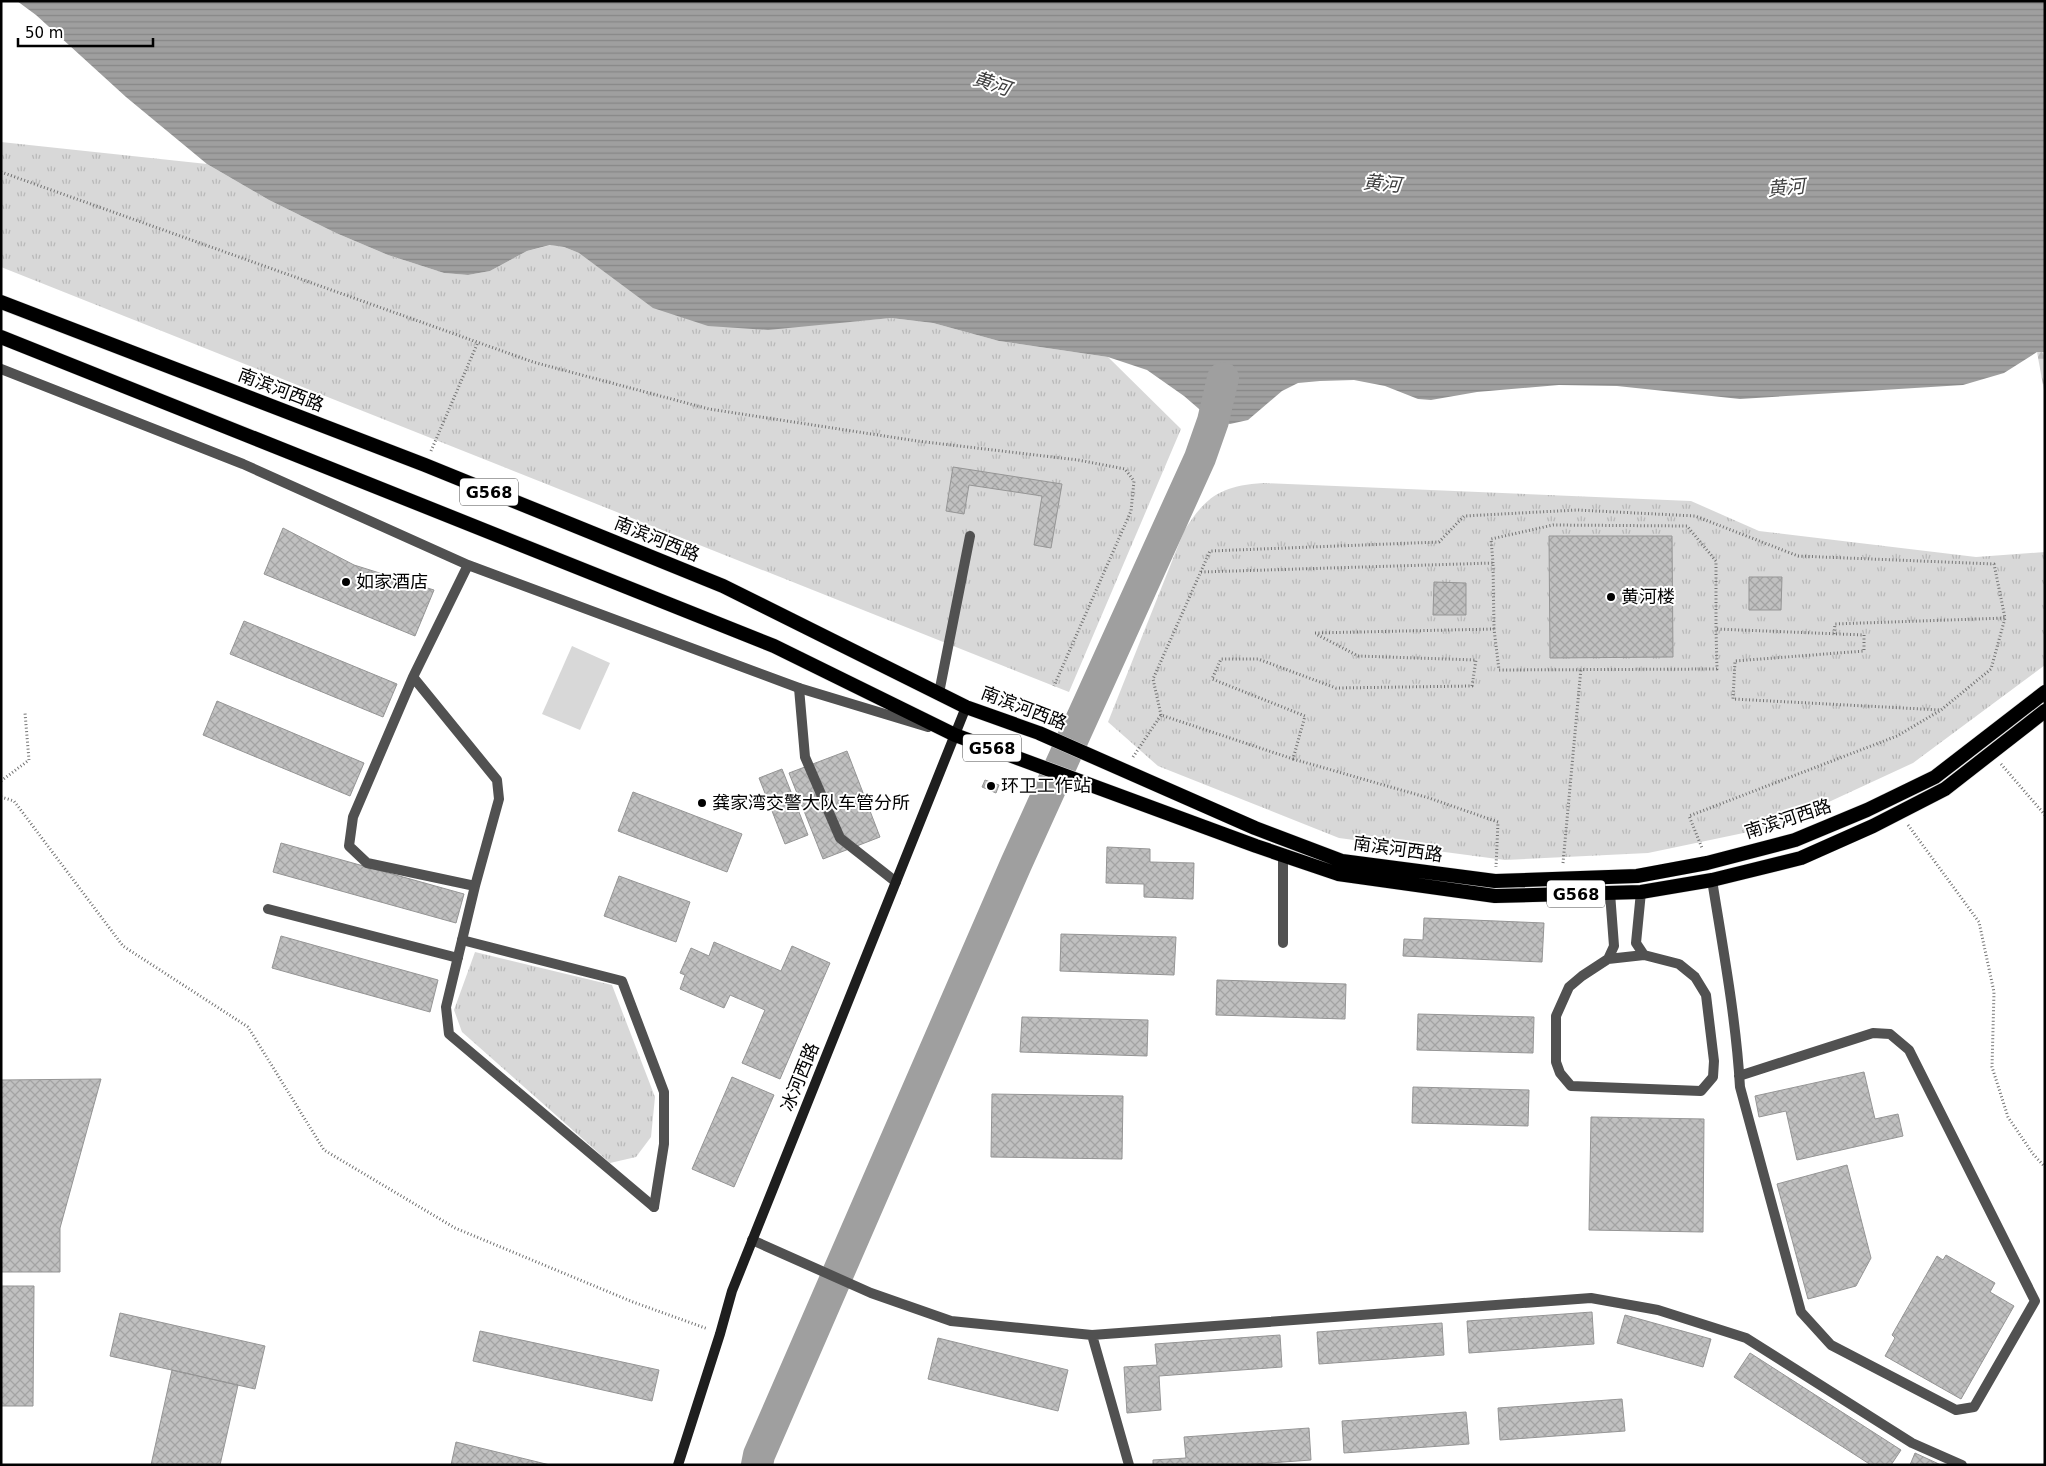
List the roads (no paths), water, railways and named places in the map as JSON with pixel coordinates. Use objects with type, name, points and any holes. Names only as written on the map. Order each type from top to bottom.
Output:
[{"type":"highway","name":"南滨河西路","points":[[1,302],[425,466],[723,586],[966,707],[1039,733],[1255,828],[1342,861],[1495,882],[1637,876],[1707,863],[1795,840],[1867,810],[1934,777],[2045,692]]},
{"type":"highway","name":"南滨河西路","points":[[1,337],[774,646],[955,735],[1338,874],[1495,896],[1641,892],[1712,880],[1801,858],[1899,813],[1945,789],[2045,711]]},
{"type":"main road","name":"冰河西路","points":[[678,1465],[732,1291],[966,707]]},
{"type":"street","name":"南滨河西路","points":[[1,369],[243,464],[468,565],[799,688],[955,735]]},
{"type":"street","points":[[940,693],[970,536]]},
{"type":"street","points":[[468,565],[413,677],[353,817],[349,846],[367,863],[475,886]]},
{"type":"street","points":[[413,677],[497,780],[499,799],[475,886],[462,940],[458,958],[446,1007],[449,1034],[654,1207],[664,1144],[664,1092],[622,981],[462,940]]},
{"type":"street","points":[[799,688],[805,758],[840,838],[896,882]]},
{"type":"street","points":[[1283,855],[1284,942]]},
{"type":"street","points":[[1712,880],[1738,1045],[1739,1076],[1740,1087],[1801,1312],[1832,1345],[1956,1410],[1974,1407],[2035,1301],[1908,1050],[1890,1034],[1873,1033],[1739,1076]]},
{"type":"street","points":[[1641,892],[1636,944],[1644,955]]},
{"type":"street","points":[[1608,959],[1614,946],[1610,893]]},
{"type":"street","points":[[268,909],[458,958]]},
{"type":"street","points":[[1644,955],[1679,964],[1695,977],[1706,995],[1714,1061],[1713,1077],[1701,1091],[1571,1086],[1560,1073],[1556,1062],[1556,1016],[1569,987],[1608,959],[1644,955]]},
{"type":"street","points":[[752,1240],[871,1293],[951,1321],[1092,1335],[1591,1298],[1658,1310],[1746,1338],[1912,1443],[1962,1465]]},
{"type":"street","points":[[1092,1335],[1129,1465]]},
{"type":"water","name":"黄河","points":[[17,1],[2045,1],[2045,352],[2037,352],[2004,373],[1963,385],[1740,399],[1617,386],[1559,385],[1477,392],[1431,400],[1418,399],[1385,386],[1354,380],[1320,381],[1298,383],[1282,391],[1248,420],[1230,424],[1213,421],[1184,396],[1147,370],[1108,357],[999,341],[933,323],[891,318],[768,330],[708,326],[653,308],[579,253],[564,247],[550,245],[527,251],[490,271],[468,275],[444,273],[388,255],[336,233],[269,200],[207,164],[126,97],[36,15]]},
{"type":"waterway","points":[[757,1465],[759,1455],[1016,864],[1200,458],[1213,421],[1223,378]]},
{"type":"place","name":"如家酒店","points":[[346,582]]},
{"type":"place","name":"黄河楼","points":[[1611,597]]},
{"type":"place","name":"环卫工作站","points":[[991,786]]},
{"type":"place","name":"龚家湾交警大队车管分所","points":[[702,803]]}]
